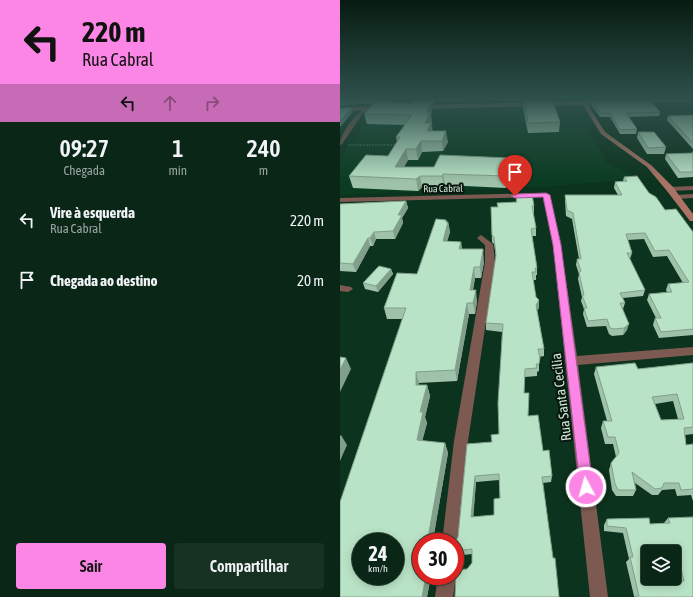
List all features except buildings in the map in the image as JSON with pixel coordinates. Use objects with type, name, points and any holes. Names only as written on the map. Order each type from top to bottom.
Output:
[{"type":"street","points":[[340,143],[350,127]]},
{"type":"street","points":[[599,127],[603,133],[648,166],[670,189],[693,219]]},
{"type":"street","points":[[670,189],[693,188]]},
{"type":"street","name":"Rua Cabral","points":[[340,200],[546,195]]},
{"type":"street","name":"Rua Santa Cecília","points":[[546,195],[557,245],[599,597]]},
{"type":"street","points":[[676,197],[693,196]]},
{"type":"street","points":[[451,533],[461,441],[490,262],[489,244],[481,238]]},
{"type":"street","points":[[572,361],[693,350]]},
{"type":"street","points":[[444,597],[446,585]]},
{"type":"path","points":[[350,145],[395,145]]},
{"type":"shaded area","points":[[363,127],[588,127],[607,163],[640,179],[556,186],[340,195],[340,158]]},
{"type":"route","points":[[515,196],[546,195],[557,245],[586,487]]}]
